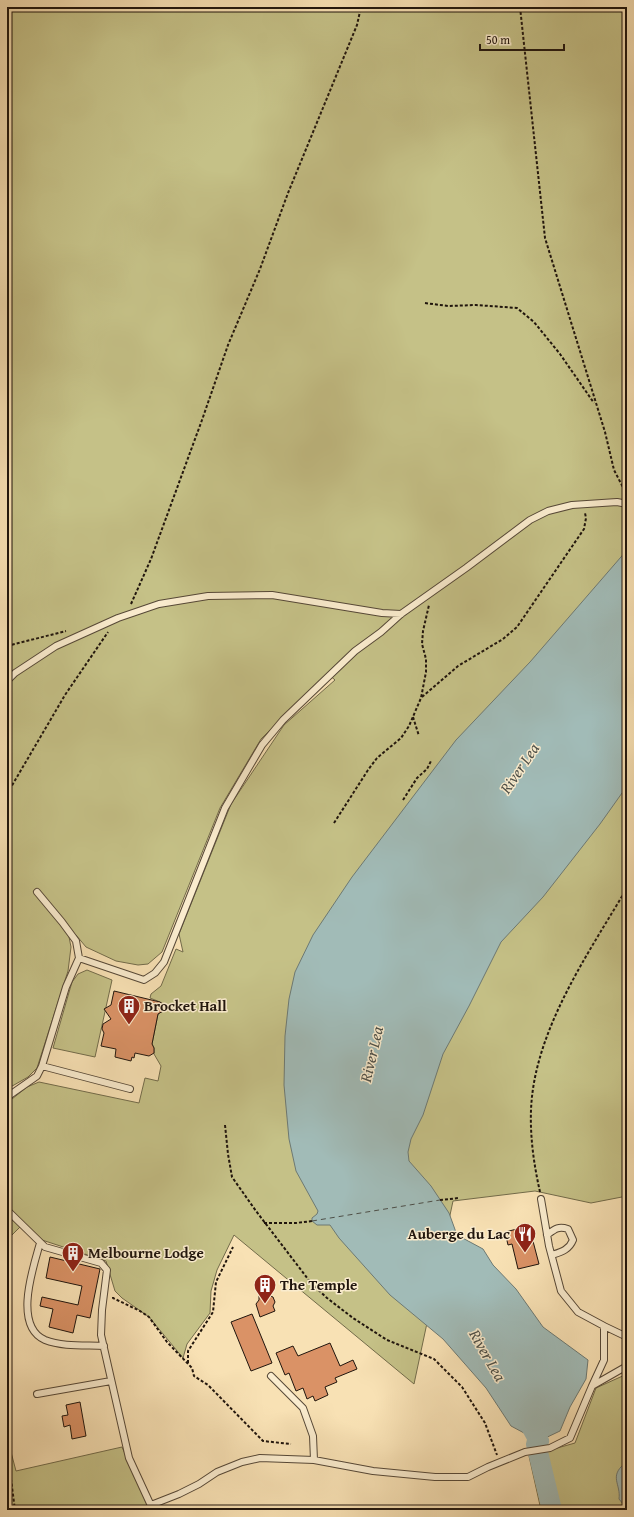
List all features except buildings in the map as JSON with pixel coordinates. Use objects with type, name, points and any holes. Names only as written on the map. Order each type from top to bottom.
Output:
[{"type":"lane","points":[[79,958],[144,980],[155,973],[164,962],[225,808],[262,745],[283,720],[355,650],[381,632],[401,614],[530,520],[572,504],[617,502],[627,504]]},
{"type":"lane","points":[[7,681],[15,673],[56,646],[118,618],[159,604],[208,596],[272,596],[375,612],[401,614]]},
{"type":"lane","points":[[7,1097],[37,1076],[42,1066],[66,987],[79,958],[76,942],[62,922],[37,892]]},
{"type":"lane","points":[[42,1066],[130,1089]]},
{"type":"lane","points":[[541,1199],[547,1235],[561,1291],[578,1312],[627,1337]]},
{"type":"lane","points":[[7,1210],[45,1247],[101,1263],[108,1270],[102,1310],[101,1334],[129,1458],[152,1508],[199,1484],[217,1472],[242,1462],[260,1458],[314,1460],[373,1471],[435,1477],[468,1477],[525,1452],[550,1448],[570,1438],[604,1360],[604,1326]]},
{"type":"lane","points":[[547,1235],[555,1228],[561,1227],[568,1229],[573,1240],[571,1246],[566,1250],[552,1255]]},
{"type":"lane","points":[[40,1243],[28,1294],[28,1319],[33,1330],[45,1340],[61,1344],[104,1346]]},
{"type":"lane","points":[[592,1386],[627,1366]]},
{"type":"lane","points":[[270,1376],[303,1408],[313,1436],[314,1460]]},
{"type":"lane","points":[[37,1394],[111,1380]]},
{"type":"path","points":[[118,618],[133,602],[151,559],[228,345],[260,269],[288,193],[357,25],[361,7]]},
{"type":"path","points":[[520,7],[545,238],[605,432],[614,470],[627,495]]},
{"type":"path","points":[[425,303],[448,306],[476,305],[517,308],[534,322],[560,354],[596,406]]},
{"type":"path","points":[[421,698],[458,666],[503,639],[517,627],[584,529],[586,518],[584,504]]},
{"type":"path","points":[[334,823],[368,770],[378,758],[401,738],[409,726],[421,698],[426,672],[426,659],[422,644],[423,631],[428,607],[436,589]]},
{"type":"path","points":[[7,646],[66,631]]},
{"type":"path","points":[[7,794],[65,695],[109,631]]},
{"type":"path","points":[[413,716],[419,736]]},
{"type":"path","points":[[403,800],[417,778],[427,770],[430,761]]},
{"type":"path","points":[[541,1199],[533,1154],[531,1109],[540,1061],[557,1012],[627,888]]},
{"type":"path","points":[[225,1125],[232,1177],[264,1223],[311,1283],[327,1298],[353,1318],[387,1340],[434,1359],[462,1387],[485,1423],[500,1462]]},
{"type":"path","points":[[440,1200],[459,1198]]},
{"type":"path","points":[[264,1223],[296,1223],[312,1221]]},
{"type":"path","points":[[188,1364],[188,1351],[213,1312],[216,1282],[233,1247]]},
{"type":"path","points":[[112,1291],[113,1298],[149,1317],[167,1342],[192,1368],[194,1376],[208,1385],[263,1441],[291,1444]]},
{"type":"path","points":[[7,1449],[15,1510]]},
{"type":"shaded area","name":"Brocket Hall","points":[[7,7],[627,7],[627,1196],[591,1203],[535,1191],[453,1201],[414,1384],[234,1235],[217,1270],[211,1291],[210,1313],[187,1344],[183,1358],[149,1317],[122,1298],[115,1291],[106,1261],[42,1240],[24,1223],[7,1240],[7,1103],[27,1087],[39,1082],[139,1103],[145,1078],[158,1081],[161,1066],[154,1054],[152,1044],[158,1014],[163,1011],[164,1005],[150,998],[151,994],[161,986],[176,949],[183,952],[179,934],[231,804],[284,725],[335,680],[327,673],[261,739],[220,808],[162,952],[148,964],[138,965],[116,961],[86,947],[76,935],[69,937],[71,947],[68,971],[37,1068],[28,1077],[7,1089]]},
{"type":"shaded area","points":[[87,970],[112,980],[95,1057],[53,1048],[72,982],[78,974]]},
{"type":"shaded area","points":[[627,1374],[627,1510],[541,1510],[529,1456],[575,1443],[596,1388]]},
{"type":"shaded area","points":[[7,1437],[16,1471],[122,1447],[150,1510],[7,1510]]},
{"type":"water","points":[[627,550],[627,786],[600,824],[543,897],[501,942],[443,1054],[423,1115],[411,1139],[408,1152],[409,1161],[431,1186],[449,1213],[457,1235],[483,1249],[493,1265],[516,1289],[543,1327],[588,1360],[586,1379],[570,1407],[560,1431],[539,1441],[511,1426],[486,1388],[443,1339],[390,1295],[339,1238],[330,1225],[317,1225],[312,1221],[312,1218],[318,1211],[296,1171],[289,1139],[284,1085],[285,1036],[289,999],[295,972],[313,935],[352,877],[456,740],[530,662]]},
{"type":"water","points":[[624,1464],[627,1464],[627,1509],[619,1499],[616,1477],[617,1473]]},
{"type":"waterway","name":"River Lea","points":[[526,1417],[539,1441],[536,1444],[552,1510]]},
{"type":"ferry route","points":[[312,1221],[440,1200]]},
{"type":"place","name":"Brocket Hall","points":[[129,1026]]},
{"type":"place","name":"Auberge du Lac","points":[[525,1254]]},
{"type":"place","name":"Melbourne Lodge","points":[[73,1272]]},
{"type":"place","name":"The Temple","points":[[265,1304]]}]
